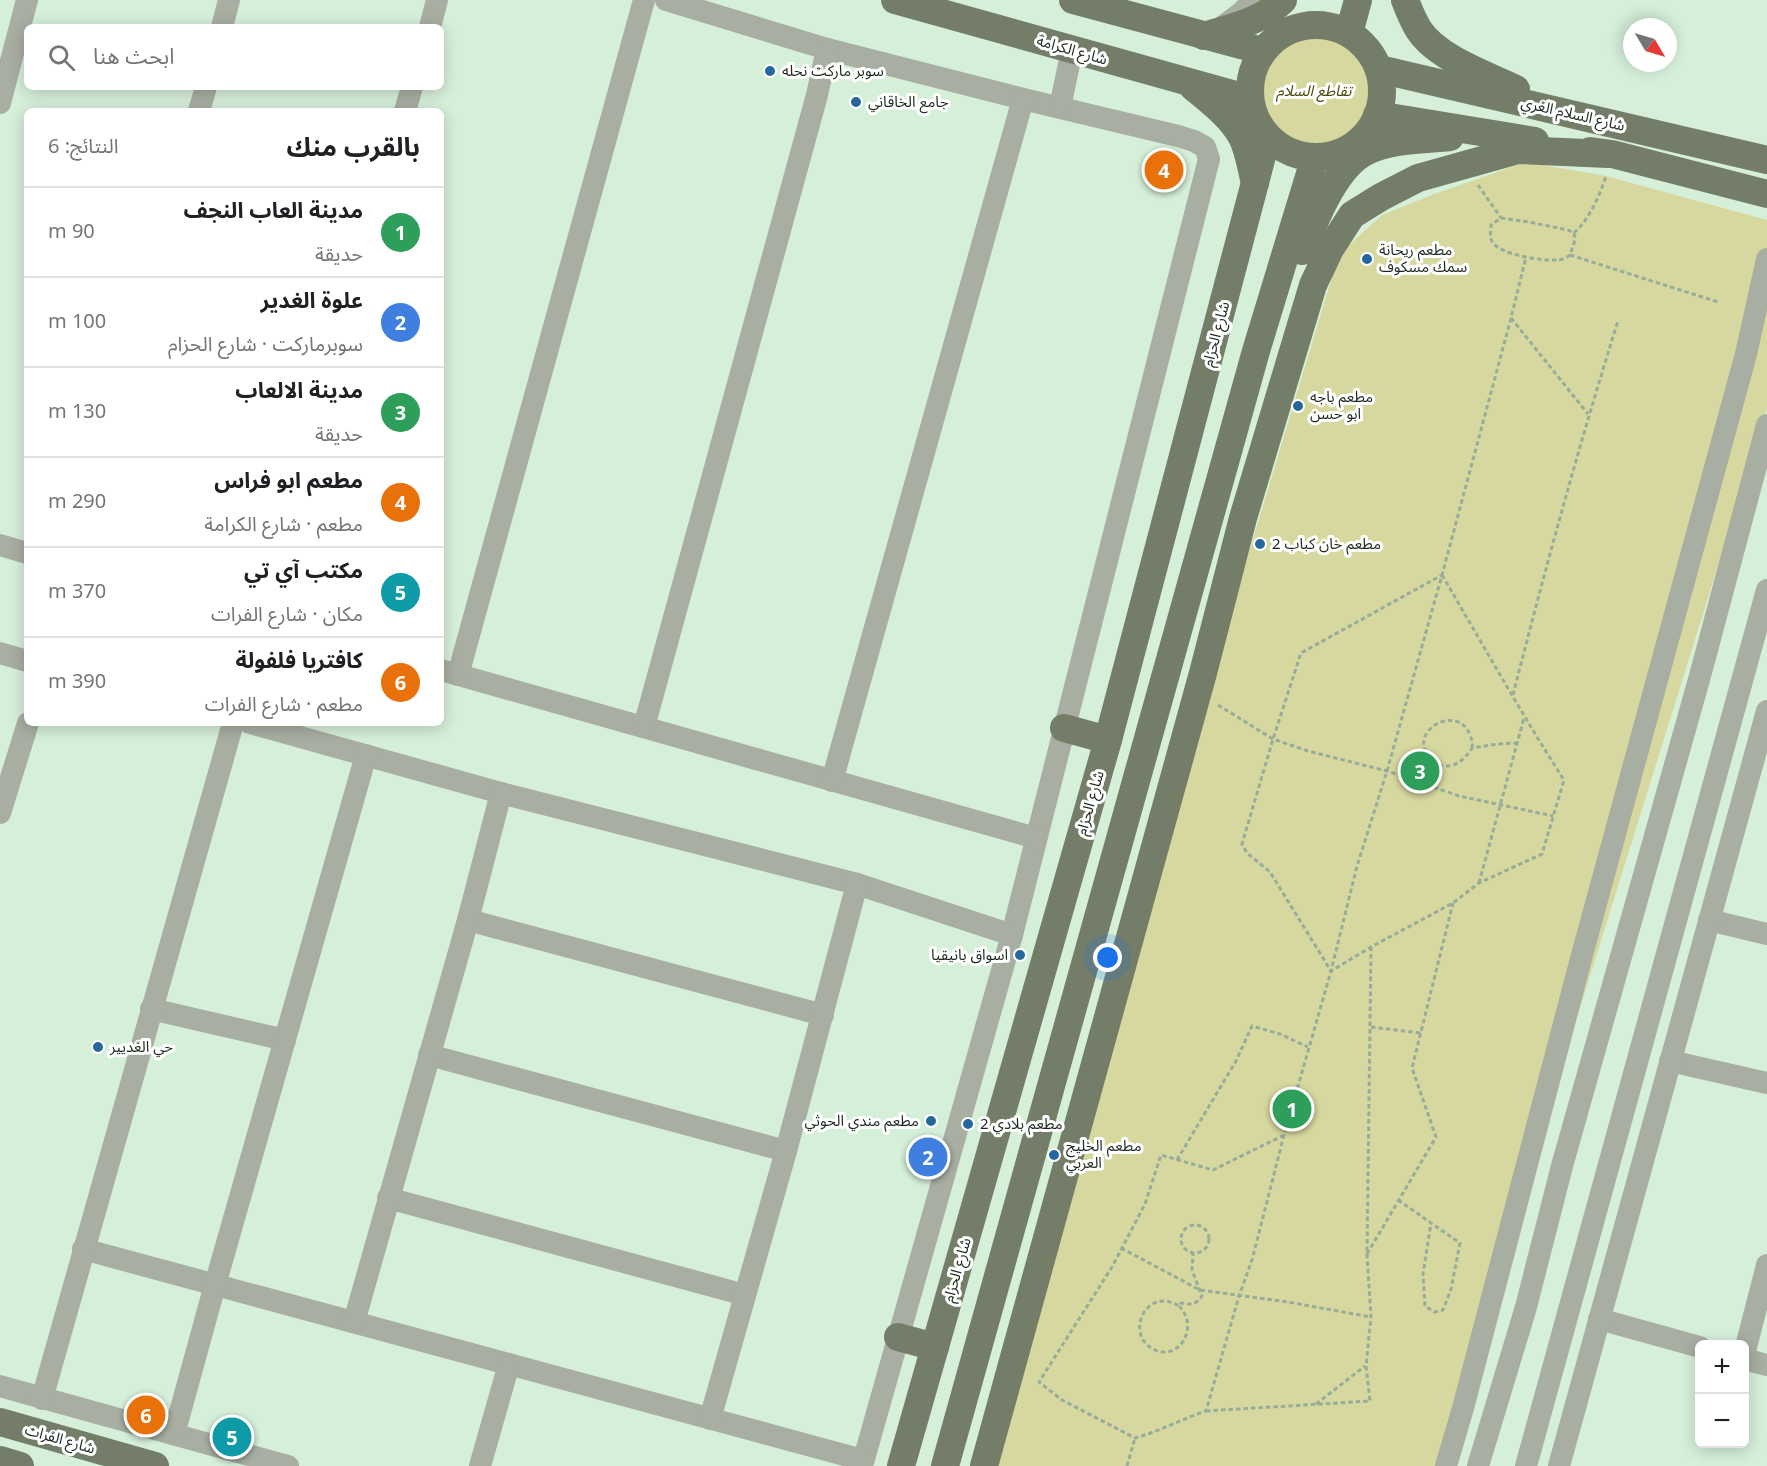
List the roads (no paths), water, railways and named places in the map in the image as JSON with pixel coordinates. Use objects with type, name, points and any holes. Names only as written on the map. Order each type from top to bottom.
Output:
[{"type":"main road","name":"شارع الكرامة","points":[[895,0],[1250,99]]},
{"type":"main road","points":[[1073,0],[1263,51]]},
{"type":"main road","points":[[1208,35],[1261,17],[1283,0]]},
{"type":"main road","points":[[1289,30],[1299,0]]},
{"type":"main road","points":[[1349,33],[1358,0]]},
{"type":"main road","points":[[1405,0],[1419,31],[1434,46],[1456,61],[1567,113]]},
{"type":"main road","points":[[1320,24],[1349,33],[1372,55],[1379,69],[1382,92],[1377,115],[1367,132],[1353,146],[1334,155],[1314,158],[1297,155],[1281,148],[1267,137],[1256,120],[1250,99],[1250,82],[1254,66],[1263,51],[1289,30],[1320,24]]},
{"type":"main road","name":"شارع السلام الغري","points":[[1379,69],[1767,160]]},
{"type":"main road","points":[[1186,81],[1214,104],[1243,139],[1256,183]]},
{"type":"main road","name":"شارع السلام الغري","points":[[1377,115],[1610,154],[1767,194]]},
{"type":"main road","points":[[1256,351],[1330,189],[1344,171],[1365,152],[1392,143],[1488,134]]},
{"type":"main road","name":"شارع الحزام","points":[[901,1466],[1108,740],[1267,137]]},
{"type":"main road","points":[[984,1466],[1203,673],[1243,518],[1313,285],[1330,249],[1352,215],[1418,178],[1518,150],[1610,154]]},
{"type":"main road","points":[[945,1466],[1256,351],[1314,158]]},
{"type":"main road","points":[[1161,697],[1203,673]]},
{"type":"main road","points":[[1064,728],[1108,740]]},
{"type":"main road","points":[[1020,1050],[1026,1061],[1037,1067],[1050,1066],[1060,1058]]},
{"type":"main road","points":[[999,1119],[1010,1112],[1023,1113],[1034,1121],[1038,1133]]},
{"type":"main road","points":[[898,1337],[935,1347]]},
{"type":"main road","points":[[963,1405],[998,1416]]},
{"type":"main road","name":"شارع الفرات","points":[[0,1422],[155,1466]]},
{"type":"main road","points":[[0,1460],[20,1466]]},
{"type":"street","points":[[0,103],[27,0]]},
{"type":"street","points":[[223,24],[229,0]]},
{"type":"street","points":[[431,24],[437,0]]},
{"type":"street","points":[[645,0],[450,672],[1036,838]]},
{"type":"street","points":[[83,1249],[710,1419],[862,1463],[1012,935],[1209,159],[1205,147],[1194,141],[827,49],[666,0]]},
{"type":"street","points":[[1208,35],[1242,12],[1252,0]]},
{"type":"street","points":[[644,728],[817,95],[827,49]]},
{"type":"street","points":[[1060,107],[1072,50]]},
{"type":"street","points":[[200,108],[205,90]]},
{"type":"street","points":[[406,108],[411,90]]},
{"type":"street","points":[[832,781],[1023,99]]},
{"type":"street","points":[[1446,1466],[1746,354],[1767,259]]},
{"type":"street","points":[[1478,1466],[1526,1307],[1562,1166],[1767,424]]},
{"type":"street","points":[[0,545],[24,552]]},
{"type":"street","points":[[1526,1466],[1767,590]]},
{"type":"street","points":[[0,653],[24,660]]},
{"type":"street","points":[[1559,1466],[1767,711]]},
{"type":"street","points":[[0,813],[27,726]]},
{"type":"street","points":[[42,1399],[232,726]]},
{"type":"street","points":[[261,726],[501,793],[857,884],[1012,935]]},
{"type":"street","points":[[174,1434],[366,755]]},
{"type":"street","points":[[354,1322],[468,920],[501,793]]},
{"type":"street","points":[[710,1419],[786,1151],[857,884]]},
{"type":"street","points":[[468,920],[823,1015]]},
{"type":"street","points":[[1708,920],[1767,934]]},
{"type":"street","points":[[1582,955],[1619,965]]},
{"type":"street","points":[[1661,976],[1690,984]]},
{"type":"street","points":[[151,1009],[285,1040]]},
{"type":"street","points":[[429,1054],[786,1151]]},
{"type":"street","points":[[1670,1061],[1767,1083]]},
{"type":"street","points":[[388,1198],[745,1295]]},
{"type":"street","points":[[1748,1340],[1767,1265]]},
{"type":"street","points":[[1599,1319],[1695,1346]]},
{"type":"street","points":[[1749,1360],[1767,1365]]},
{"type":"street","points":[[480,1466],[509,1364]]},
{"type":"street","points":[[0,1386],[288,1466]]},
{"type":"place","name":"سوبر ماركت نحله","points":[[770,71]]},
{"type":"place","name":"جامع الخاقاني","points":[[856,102]]},
{"type":"place","name":"مطعم ابو فراس","points":[[1164,170]]},
{"type":"place","name":"مطعم ريحانة سمك مسكوف","points":[[1367,259]]},
{"type":"place","name":"مطعم باجه ابو حسن","points":[[1298,406]]},
{"type":"place","name":"مطعم خان كباب 2","points":[[1260,544]]},
{"type":"place","name":"مدينة الالعاب","points":[[1420,771]]},
{"type":"place","name":"اسواق بانيقيا","points":[[1020,955]]},
{"type":"place","name":"حي الغديير","points":[[98,1047]]},
{"type":"place","name":"مدينة العاب النجف","points":[[1292,1109]]},
{"type":"place","name":"مطعم مندي الحوثي","points":[[931,1121]]},
{"type":"place","name":"مطعم بلادي 2","points":[[968,1124]]},
{"type":"place","name":"مطعم الخليج العربي","points":[[1054,1155]]},
{"type":"place","name":"علوة الغدير","points":[[928,1157]]},
{"type":"place","name":"كافتريا فلفولة","points":[[146,1415]]},
{"type":"place","name":"مكتب آي تي","points":[[232,1437]]},
{"type":"park label","name":"تقاطع السلام","points":[[1314,91]]}]
